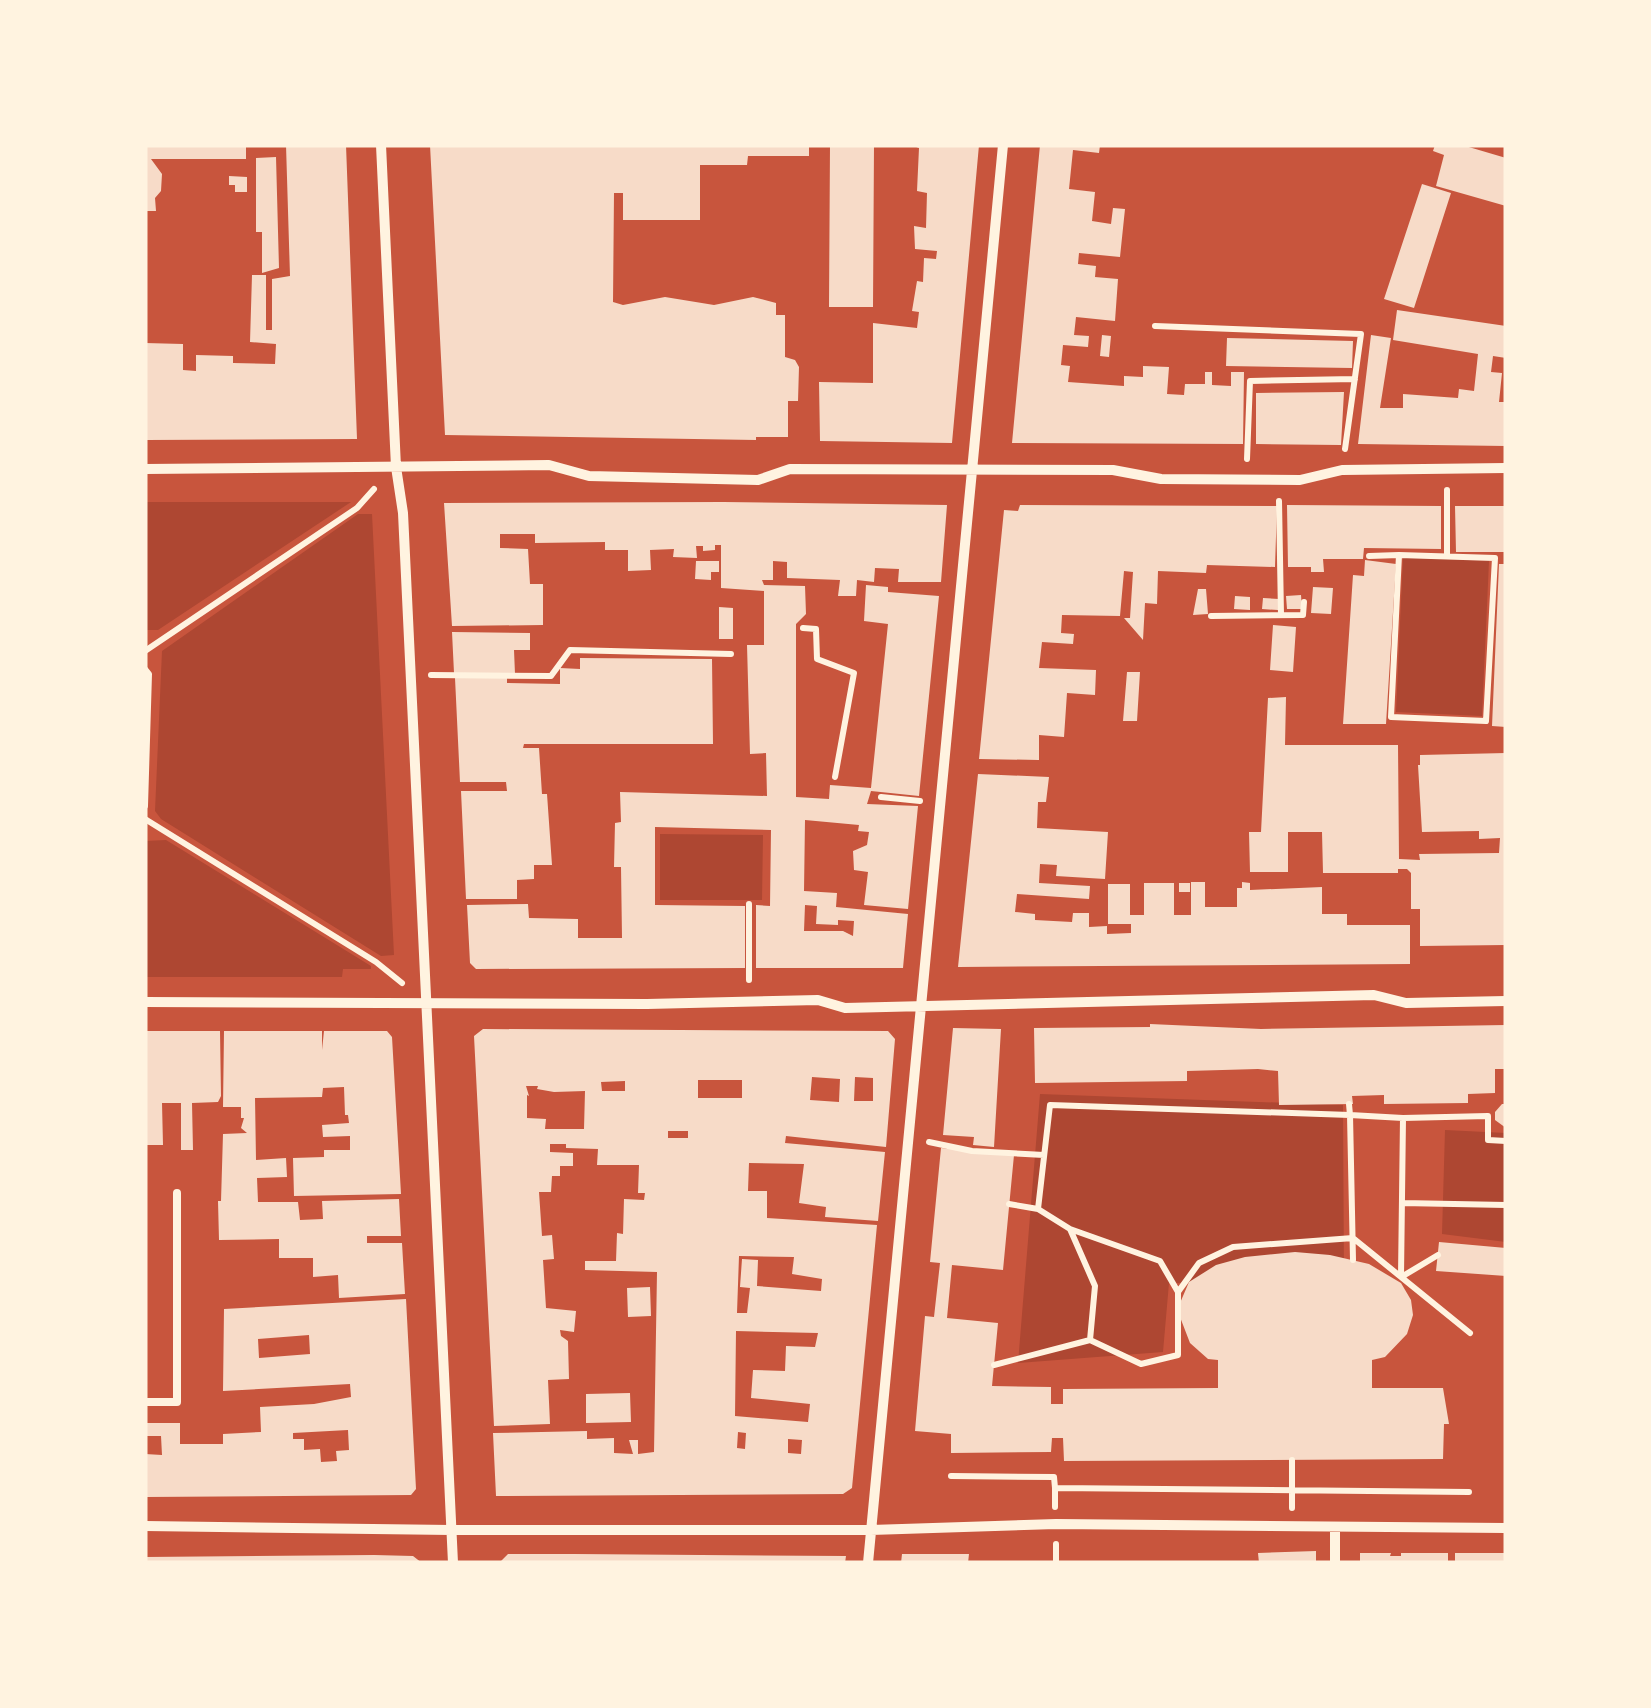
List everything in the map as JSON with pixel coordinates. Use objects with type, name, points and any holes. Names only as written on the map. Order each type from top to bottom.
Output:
[{"type":"street","points":[[381,145],[396,467],[403,514],[453,1563]]},
{"type":"street","points":[[868,1563],[1003,145]]},
{"type":"street","points":[[145,469],[549,465],[588,476],[758,480],[790,469],[972,468],[1113,470],[1160,479],[1300,480],[1342,470],[1506,468]]},
{"type":"street","points":[[145,1002],[648,1004],[818,1000],[845,1008],[1374,995],[1406,1002],[1506,1001]]},
{"type":"street","points":[[145,1526],[451,1530],[871,1530],[1056,1524],[1506,1528]]},
{"type":"street","points":[[1334,1563],[1335,1528]]},
{"type":"lane","points":[[145,1402],[178,1402],[176,1194]]},
{"type":"path","points":[[1155,326],[1361,334],[1342,470]]},
{"type":"path","points":[[1246,480],[1250,381],[1355,379]]},
{"type":"path","points":[[145,651],[357,508],[396,467]]},
{"type":"path","points":[[1448,468],[1448,556]]},
{"type":"path","points":[[1279,480],[1281,614]]},
{"type":"path","points":[[1369,556],[1399,555],[1495,558],[1486,721],[1390,717],[1399,555]]},
{"type":"path","points":[[1212,616],[1232,620],[1303,614],[1304,602]]},
{"type":"path","points":[[803,628],[816,628],[816,659],[854,673],[835,777]]},
{"type":"path","points":[[411,674],[551,676],[570,650],[731,654]]},
{"type":"path","points":[[145,669],[149,674],[145,806]]},
{"type":"path","points":[[881,797],[941,804]]},
{"type":"path","points":[[145,819],[376,962],[427,1002]]},
{"type":"path","points":[[749,1002],[750,904]]},
{"type":"path","points":[[1348,1104],[1354,1260]]},
{"type":"path","points":[[1038,1209],[1050,1105],[1403,1118],[1488,1116],[1488,1140],[1506,1141]]},
{"type":"path","points":[[1402,1277],[1403,1118]]},
{"type":"path","points":[[908,1138],[972,1151],[1044,1155]]},
{"type":"path","points":[[1402,1203],[1506,1204]]},
{"type":"path","points":[[994,1365],[1090,1340],[1141,1364],[1178,1355],[1178,1292],[1160,1261],[1070,1230],[1038,1209],[1010,1204]]},
{"type":"path","points":[[1070,1230],[1095,1286],[1090,1340]]},
{"type":"path","points":[[1178,1292],[1199,1263],[1233,1247],[1353,1238],[1470,1332]]},
{"type":"path","points":[[1402,1277],[1438,1255]]},
{"type":"path","points":[[1292,1460],[1292,1491]]},
{"type":"path","points":[[951,1476],[1054,1477],[1056,1524]]},
{"type":"path","points":[[1054,1488],[1469,1492]]},
{"type":"shaded area","points":[[145,502],[351,502],[158,630],[145,630]]},
{"type":"shaded area","points":[[358,514],[372,514],[394,955],[381,956],[161,819],[155,811],[162,651]]},
{"type":"shaded area","points":[[1403,557],[1489,561],[1482,716],[1396,712]]},
{"type":"shaded area","points":[[660,834],[763,835],[762,900],[660,900]]},
{"type":"shaded area","points":[[166,840],[371,969],[343,969],[342,977],[145,977],[145,841]]},
{"type":"shaded area","points":[[1040,1094],[1343,1105],[1344,1281],[1169,1283],[1163,1352],[1018,1363]]},
{"type":"shaded area","points":[[1445,1130],[1506,1133],[1506,1242],[1442,1234]]},
{"type":"building","points":[[145,145],[246,145],[246,159],[151,159],[162,174],[161,191],[155,198],[156,211],[145,211]]},
{"type":"building","points":[[286,145],[346,145],[357,439],[145,440],[145,343],[183,344],[183,370],[196,371],[196,355],[233,356],[233,363],[275,364],[276,344],[250,342],[252,275],[266,275],[266,330],[272,330],[272,279],[290,276]]},
{"type":"building","points":[[430,145],[809,145],[809,156],[748,156],[747,165],[700,165],[700,220],[623,220],[623,193],[614,193],[613,302],[623,305],[665,297],[714,305],[753,297],[776,303],[776,315],[785,315],[785,357],[795,360],[799,367],[798,401],[788,401],[788,437],[756,440],[445,435]]},
{"type":"building","points":[[830,145],[874,145],[873,307],[829,307]]},
{"type":"building","points":[[911,145],[979,145],[952,443],[820,441],[819,382],[873,383],[873,323],[917,328],[919,312],[912,311],[917,281],[923,282],[924,258],[936,259],[937,251],[915,249],[914,226],[926,228],[927,193],[917,191],[919,148]]},
{"type":"building","points":[[1040,145],[1100,145],[1099,153],[1073,150],[1069,189],[1095,192],[1092,221],[1111,224],[1113,208],[1125,209],[1120,257],[1079,253],[1078,264],[1096,266],[1095,277],[1118,279],[1115,321],[1076,317],[1074,335],[1089,336],[1088,347],[1063,345],[1061,365],[1070,366],[1068,382],[1124,386],[1124,376],[1143,377],[1143,366],[1169,367],[1167,394],[1184,395],[1185,384],[1205,384],[1205,372],[1212,372],[1212,385],[1231,386],[1231,372],[1244,372],[1243,444],[1012,443]]},
{"type":"building","points":[[1435,145],[1462,145],[1506,158],[1506,206],[1436,186],[1444,155],[1433,151]]},
{"type":"building","points":[[276,157],[279,268],[262,273],[262,232],[256,232],[256,158]]},
{"type":"building","points":[[229,176],[247,177],[247,192],[235,192],[235,185],[229,185]]},
{"type":"building","points":[[1422,184],[1451,193],[1414,308],[1384,299]]},
{"type":"building","points":[[1397,310],[1506,326],[1506,358],[1493,356],[1491,372],[1502,373],[1499,402],[1506,402],[1506,446],[1358,444],[1371,335],[1391,338],[1380,408],[1403,408],[1403,394],[1458,398],[1459,389],[1474,391],[1478,354],[1393,340]]},
{"type":"building","points":[[1102,335],[1111,336],[1109,357],[1100,356]]},
{"type":"building","points":[[1227,338],[1353,341],[1352,368],[1226,366]]},
{"type":"building","points":[[1344,392],[1341,445],[1256,444],[1256,393]]},
{"type":"building","points":[[444,503],[947,505],[941,582],[898,582],[899,569],[875,568],[874,582],[857,580],[856,596],[838,596],[840,580],[787,578],[787,562],[773,561],[773,580],[762,580],[764,585],[805,586],[806,614],[796,624],[796,797],[829,799],[830,785],[871,788],[888,624],[864,621],[866,585],[888,587],[888,592],[939,596],[919,796],[871,791],[867,804],[918,806],[908,909],[864,905],[868,872],[854,870],[853,851],[867,845],[869,832],[858,831],[859,825],[805,820],[804,891],[837,893],[836,907],[908,914],[903,968],[756,968],[756,905],[770,906],[771,830],[655,827],[655,905],[745,906],[745,968],[476,969],[470,963],[467,905],[528,904],[529,918],[578,919],[578,938],[622,938],[621,867],[614,867],[615,823],[621,822],[620,792],[767,796],[766,753],[750,754],[747,645],[764,645],[764,591],[721,588],[721,545],[703,551],[703,546],[696,546],[697,558],[673,557],[674,549],[650,550],[651,570],[628,571],[628,550],[605,550],[605,542],[535,543],[535,534],[500,534],[500,548],[528,549],[530,584],[543,584],[543,625],[452,626]],"holes":[[[805,905],[817,906],[816,924],[854,921],[853,936],[843,931],[804,931]]]},
{"type":"building","points":[[1020,505],[1277,506],[1275,567],[1207,565],[1206,573],[1158,571],[1157,604],[1145,603],[1143,640],[1124,618],[1130,618],[1133,572],[1124,571],[1120,616],[1062,615],[1061,633],[1074,634],[1073,644],[1042,642],[1039,668],[1096,670],[1095,695],[1067,693],[1064,737],[1039,735],[1039,760],[979,759],[1004,510],[1018,511]]},
{"type":"building","points":[[1287,505],[1441,506],[1441,549],[1364,548],[1363,559],[1323,559],[1324,572],[1311,572],[1311,567],[1288,567]]},
{"type":"building","points":[[1455,506],[1506,506],[1506,552],[1456,552]]},
{"type":"building","points":[[1365,560],[1396,564],[1386,724],[1343,724],[1353,575],[1364,576]]},
{"type":"building","points":[[696,561],[719,561],[719,572],[711,572],[711,580],[695,579]]},
{"type":"building","points":[[1499,564],[1506,564],[1506,727],[1492,726]]},
{"type":"building","points":[[1313,587],[1333,588],[1331,614],[1311,613]]},
{"type":"building","points":[[1198,589],[1206,589],[1208,614],[1193,615]]},
{"type":"building","points":[[1301,595],[1302,609],[1287,609],[1286,596]]},
{"type":"building","points":[[1235,596],[1250,597],[1250,610],[1234,609]]},
{"type":"building","points":[[1263,598],[1279,599],[1278,610],[1262,609]]},
{"type":"building","points":[[719,607],[733,608],[733,639],[719,639]]},
{"type":"building","points":[[1273,625],[1296,627],[1293,672],[1270,670]]},
{"type":"building","points":[[452,632],[530,633],[530,650],[514,650],[515,674],[454,673]]},
{"type":"building","points":[[580,658],[712,659],[713,744],[524,744],[523,748],[539,748],[552,865],[534,865],[534,879],[517,880],[517,899],[466,899],[461,791],[507,791],[506,782],[460,782],[455,678],[560,684],[560,668],[580,669]]},
{"type":"building","points":[[1127,672],[1140,672],[1137,721],[1123,721]]},
{"type":"building","points":[[1286,697],[1285,745],[1398,745],[1399,859],[1420,860],[1419,854],[1499,853],[1500,838],[1479,839],[1479,831],[1422,832],[1418,765],[1420,755],[1506,753],[1506,945],[1420,946],[1420,909],[1411,909],[1411,873],[1398,869],[1398,873],[1323,873],[1322,832],[1288,832],[1288,872],[1250,872],[1249,832],[1261,832],[1268,698]]},
{"type":"building","points":[[978,774],[1049,777],[1046,802],[1038,802],[1037,828],[1108,832],[1105,879],[1056,876],[1057,865],[1040,864],[1039,883],[1090,886],[1089,899],[1017,894],[1015,912],[1035,914],[1035,920],[1072,922],[1073,913],[1089,913],[1089,927],[1107,926],[1107,934],[1131,933],[1131,924],[1108,924],[1108,884],[1130,884],[1130,915],[1144,915],[1144,883],[1174,883],[1174,915],[1191,915],[1191,882],[1205,882],[1205,907],[1237,907],[1237,888],[1242,888],[1242,882],[1250,883],[1250,890],[1322,887],[1322,914],[1347,914],[1347,925],[1410,925],[1410,964],[958,967]]},
{"type":"building","points":[[1179,883],[1190,883],[1190,892],[1179,892]]},
{"type":"building","points":[[1150,1024],[1261,1029],[1506,1025],[1506,1069],[1495,1069],[1495,1093],[1468,1094],[1468,1103],[1384,1104],[1384,1095],[1352,1096],[1353,1104],[1279,1105],[1278,1071],[1258,1069],[1187,1071],[1187,1081],[1035,1083],[1034,1028]]},
{"type":"building","points":[[953,1028],[1001,1029],[994,1147],[973,1145],[974,1137],[943,1135]]},
{"type":"building","points":[[483,1029],[888,1031],[895,1039],[886,1147],[786,1136],[785,1143],[885,1152],[878,1221],[825,1217],[826,1207],[799,1203],[804,1164],[749,1163],[748,1191],[767,1191],[767,1218],[877,1225],[852,1488],[843,1494],[496,1496],[493,1433],[587,1431],[587,1439],[614,1438],[614,1453],[633,1454],[629,1440],[638,1440],[638,1454],[654,1452],[657,1272],[585,1270],[585,1261],[616,1261],[617,1233],[623,1234],[624,1199],[644,1200],[645,1193],[638,1193],[639,1165],[597,1165],[598,1149],[550,1144],[550,1152],[573,1153],[573,1166],[560,1166],[560,1176],[552,1176],[551,1192],[539,1192],[542,1236],[552,1235],[554,1259],[543,1260],[546,1308],[576,1311],[574,1332],[560,1330],[568,1341],[569,1379],[548,1380],[550,1424],[494,1426],[474,1036]],"holes":[[[812,1077],[840,1079],[839,1102],[810,1100]],[[855,1077],[873,1078],[873,1101],[854,1101]],[[698,1080],[742,1080],[742,1098],[698,1098]],[[625,1081],[625,1091],[602,1091],[601,1082]],[[526,1086],[554,1092],[585,1091],[584,1129],[545,1129],[546,1119],[527,1118]],[[668,1131],[688,1131],[688,1138],[668,1138]],[[739,1256],[794,1257],[792,1274],[822,1279],[821,1291],[757,1286],[758,1260],[742,1259],[740,1287],[750,1288],[747,1313],[737,1313]],[[736,1331],[818,1333],[815,1347],[786,1346],[785,1371],[753,1370],[751,1398],[810,1404],[808,1422],[735,1416]],[[738,1432],[746,1433],[745,1449],[737,1448]],[[788,1439],[802,1440],[801,1454],[788,1453]]]},
{"type":"building","points":[[145,1031],[220,1031],[221,1096],[218,1102],[192,1103],[193,1150],[181,1150],[181,1103],[162,1103],[163,1145],[145,1145]]},
{"type":"building","points":[[224,1031],[322,1031],[322,1050],[324,1031],[387,1031],[392,1037],[401,1194],[294,1196],[293,1158],[324,1157],[324,1150],[350,1150],[350,1136],[323,1137],[322,1125],[349,1123],[344,1087],[323,1088],[322,1097],[255,1098],[256,1160],[286,1158],[287,1177],[257,1178],[258,1202],[298,1202],[300,1220],[323,1219],[322,1201],[399,1199],[401,1236],[367,1236],[367,1243],[402,1243],[405,1294],[339,1298],[338,1275],[313,1277],[313,1258],[279,1258],[279,1239],[219,1240],[223,1134],[247,1133],[241,1128],[241,1107],[223,1107]]},
{"type":"building","points":[[1506,1104],[1506,1128],[1495,1120],[1495,1112]]},
{"type":"building","points":[[941,1148],[1014,1155],[1003,1270],[952,1265],[947,1318],[998,1323],[992,1386],[1051,1387],[1051,1404],[1063,1404],[1063,1389],[1218,1388],[1218,1360],[1208,1359],[1190,1343],[1180,1317],[1180,1303],[1189,1282],[1216,1265],[1245,1257],[1295,1252],[1330,1255],[1369,1264],[1401,1283],[1411,1300],[1413,1315],[1407,1334],[1385,1357],[1372,1360],[1372,1388],[1443,1388],[1449,1424],[1444,1424],[1443,1459],[1064,1461],[1063,1438],[1052,1438],[1051,1452],[951,1453],[951,1434],[915,1431],[925,1316],[934,1317],[940,1263],[930,1262]]},
{"type":"building","points":[[1439,1242],[1506,1248],[1506,1276],[1436,1271]]},
{"type":"building","points":[[650,1287],[651,1316],[628,1317],[627,1288]]},
{"type":"building","points":[[406,1299],[416,1489],[411,1495],[145,1497],[145,1454],[162,1455],[161,1436],[145,1436],[145,1423],[180,1423],[180,1444],[223,1444],[223,1434],[261,1432],[260,1407],[351,1397],[350,1384],[223,1391],[224,1309]],"holes":[[[309,1335],[310,1354],[259,1358],[258,1339]],[[348,1430],[349,1450],[336,1451],[337,1461],[321,1462],[320,1449],[304,1450],[304,1439],[293,1439],[293,1433]]]},
{"type":"building","points":[[630,1393],[631,1422],[586,1423],[586,1394]]},
{"type":"building","points":[[1316,1551],[1316,1563],[1259,1563],[1258,1553]]},
{"type":"building","points":[[1360,1553],[1448,1553],[1448,1563],[1360,1563]]},
{"type":"building","points":[[1455,1553],[1506,1553],[1506,1563],[1455,1563]]},
{"type":"building","points":[[508,1554],[846,1556],[845,1563],[499,1563]]},
{"type":"building","points":[[902,1554],[969,1554],[968,1563],[901,1563]]},
{"type":"building","points":[[413,1556],[422,1563],[145,1563],[145,1557]]}]
